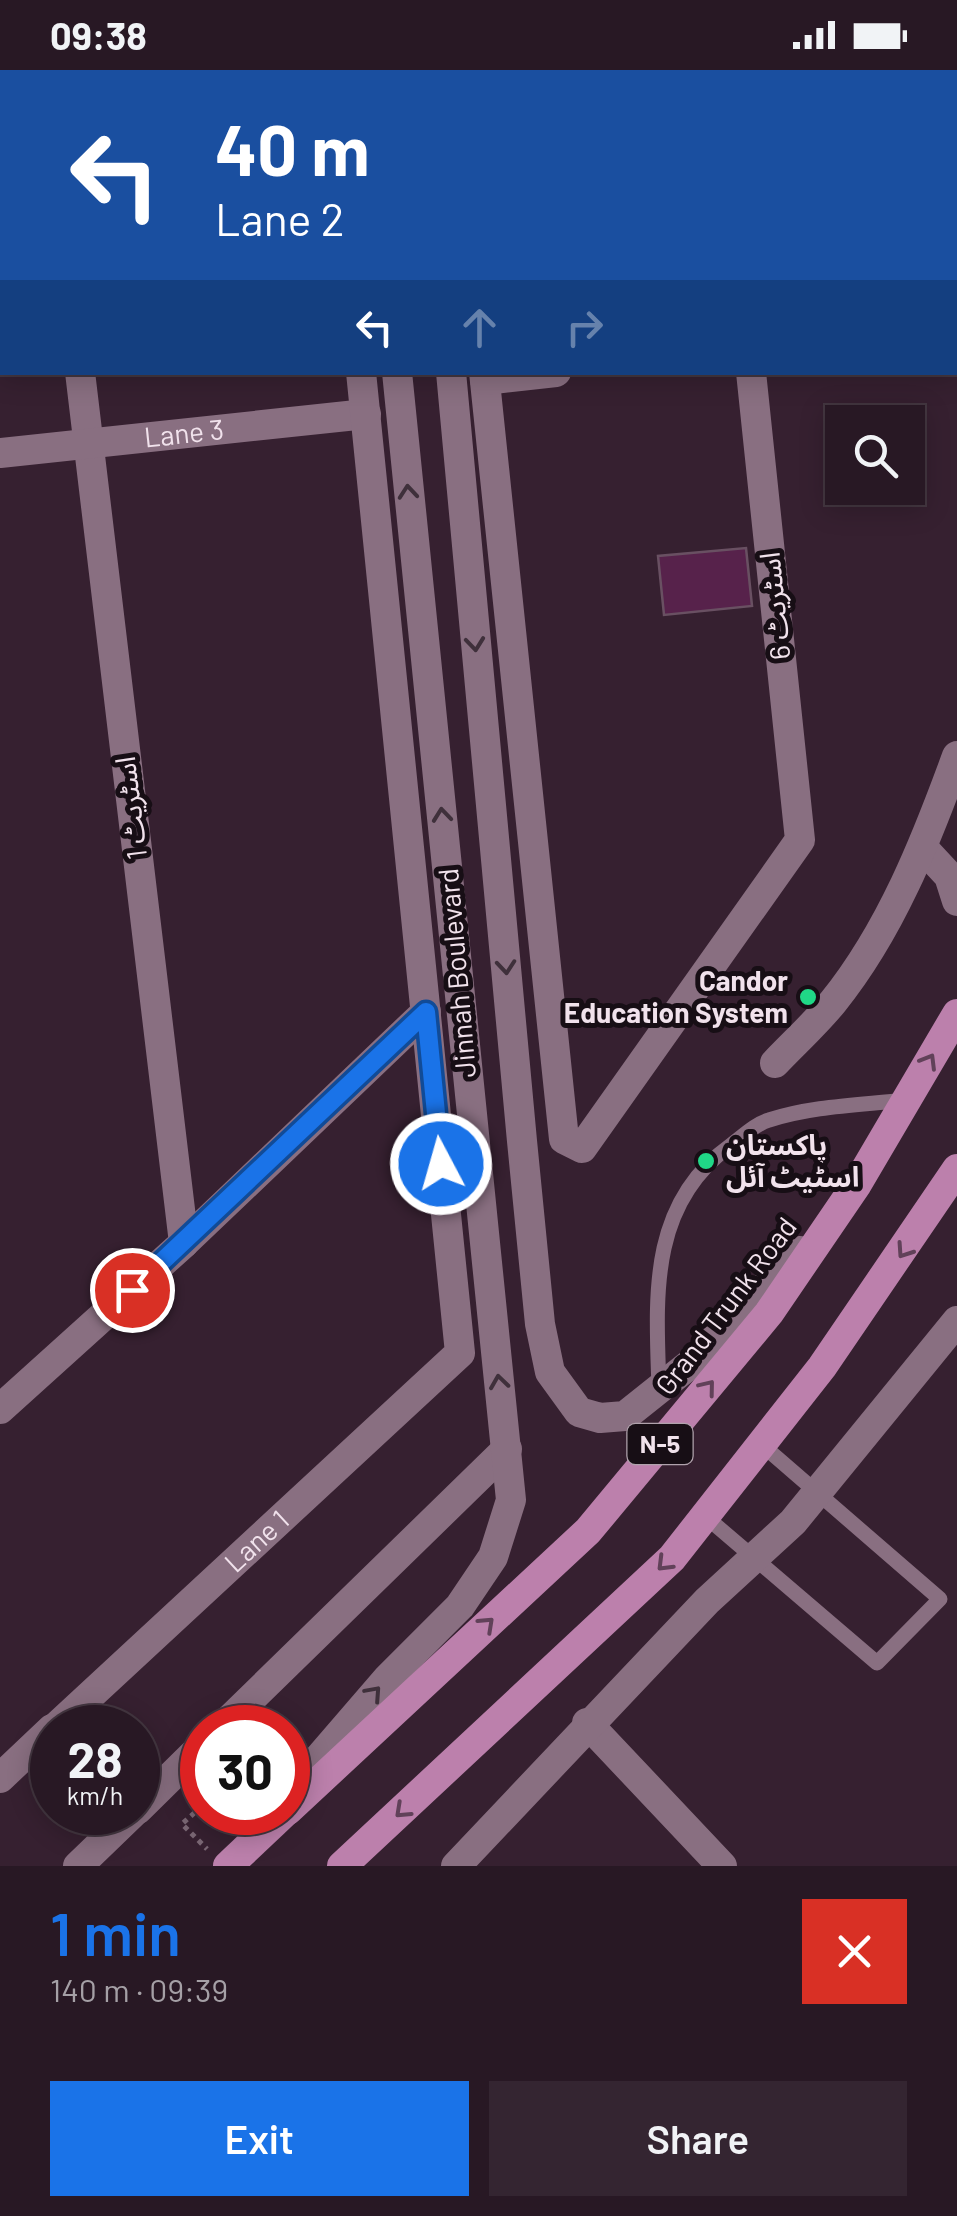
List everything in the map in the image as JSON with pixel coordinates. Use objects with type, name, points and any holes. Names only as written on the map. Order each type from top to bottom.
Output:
[{"type":"highway","name":"Grand Trunk Road","points":[[310,1789],[588,1531],[768,1313],[857,1184],[957,1014]]},
{"type":"highway","points":[[342,1866],[672,1558],[833,1352],[957,1169]]},
{"type":"highway","name":"Grand Trunk Road","points":[[225,1859],[256,1835]]},
{"type":"street","name":"اسٹریٹ 1","points":[[80,375],[184,1243]]},
{"type":"street","points":[[0,1409],[184,1243],[426,1012],[362,375]]},
{"type":"street","name":"Jinnah Boulevard","points":[[310,1768],[388,1678],[460,1606],[493,1557],[510,1500],[397,375]]},
{"type":"street","name":"Jinnah Boulevard","points":[[451,375],[523,1158],[540,1324],[550,1372],[580,1412],[600,1418],[625,1416],[658,1392],[794,1259],[857,1184]]},
{"type":"street","name":"اسٹریٹ 6","points":[[506,586],[564,1139],[582,1148],[800,840],[750,375]]},
{"type":"street","points":[[470,592],[506,586],[484,376]]},
{"type":"street","name":"Lane 3","points":[[0,454],[366,414]]},
{"type":"street","points":[[386,606],[418,600]]},
{"type":"street","points":[[775,1063],[834,1001],[880,931],[923,848],[957,756]]},
{"type":"street","points":[[923,848],[949,876],[957,902]]},
{"type":"street","name":"Lane 1","points":[[79,1705],[460,1353],[426,1012]]},
{"type":"street","points":[[478,1192],[523,1158]]},
{"type":"street","points":[[456,1866],[588,1722],[818,1492],[957,1320]]},
{"type":"street","points":[[244,1705],[507,1448]]},
{"type":"street","points":[[588,1722],[722,1866]]},
{"type":"street","name":"Lane 1","points":[[0,1778],[30,1750]]},
{"type":"street","points":[[160,1787],[180,1768]]},
{"type":"street","points":[[78,1866],[111,1835]]},
{"type":"street","points":[[225,1859],[249,1835]]},
{"type":"lane","points":[[658,1392],[656,1292],[672,1212],[706,1162],[765,1120],[820,1109],[906,1100]]},
{"type":"lane","points":[[705,1516],[878,1663],[940,1599],[761,1444]]},
{"type":"path","points":[[196,1835],[225,1859]]},
{"type":"building","points":[[746,548],[752,606],[664,615],[658,556]]},
{"type":"place","name":"Candor Education System","points":[[808,997]]},
{"type":"place","name":"پاکستان اسٹیٹ آئل","points":[[706,1161]]},
{"type":"route","points":[[132,1290],[426,1012],[441,1164]]}]
